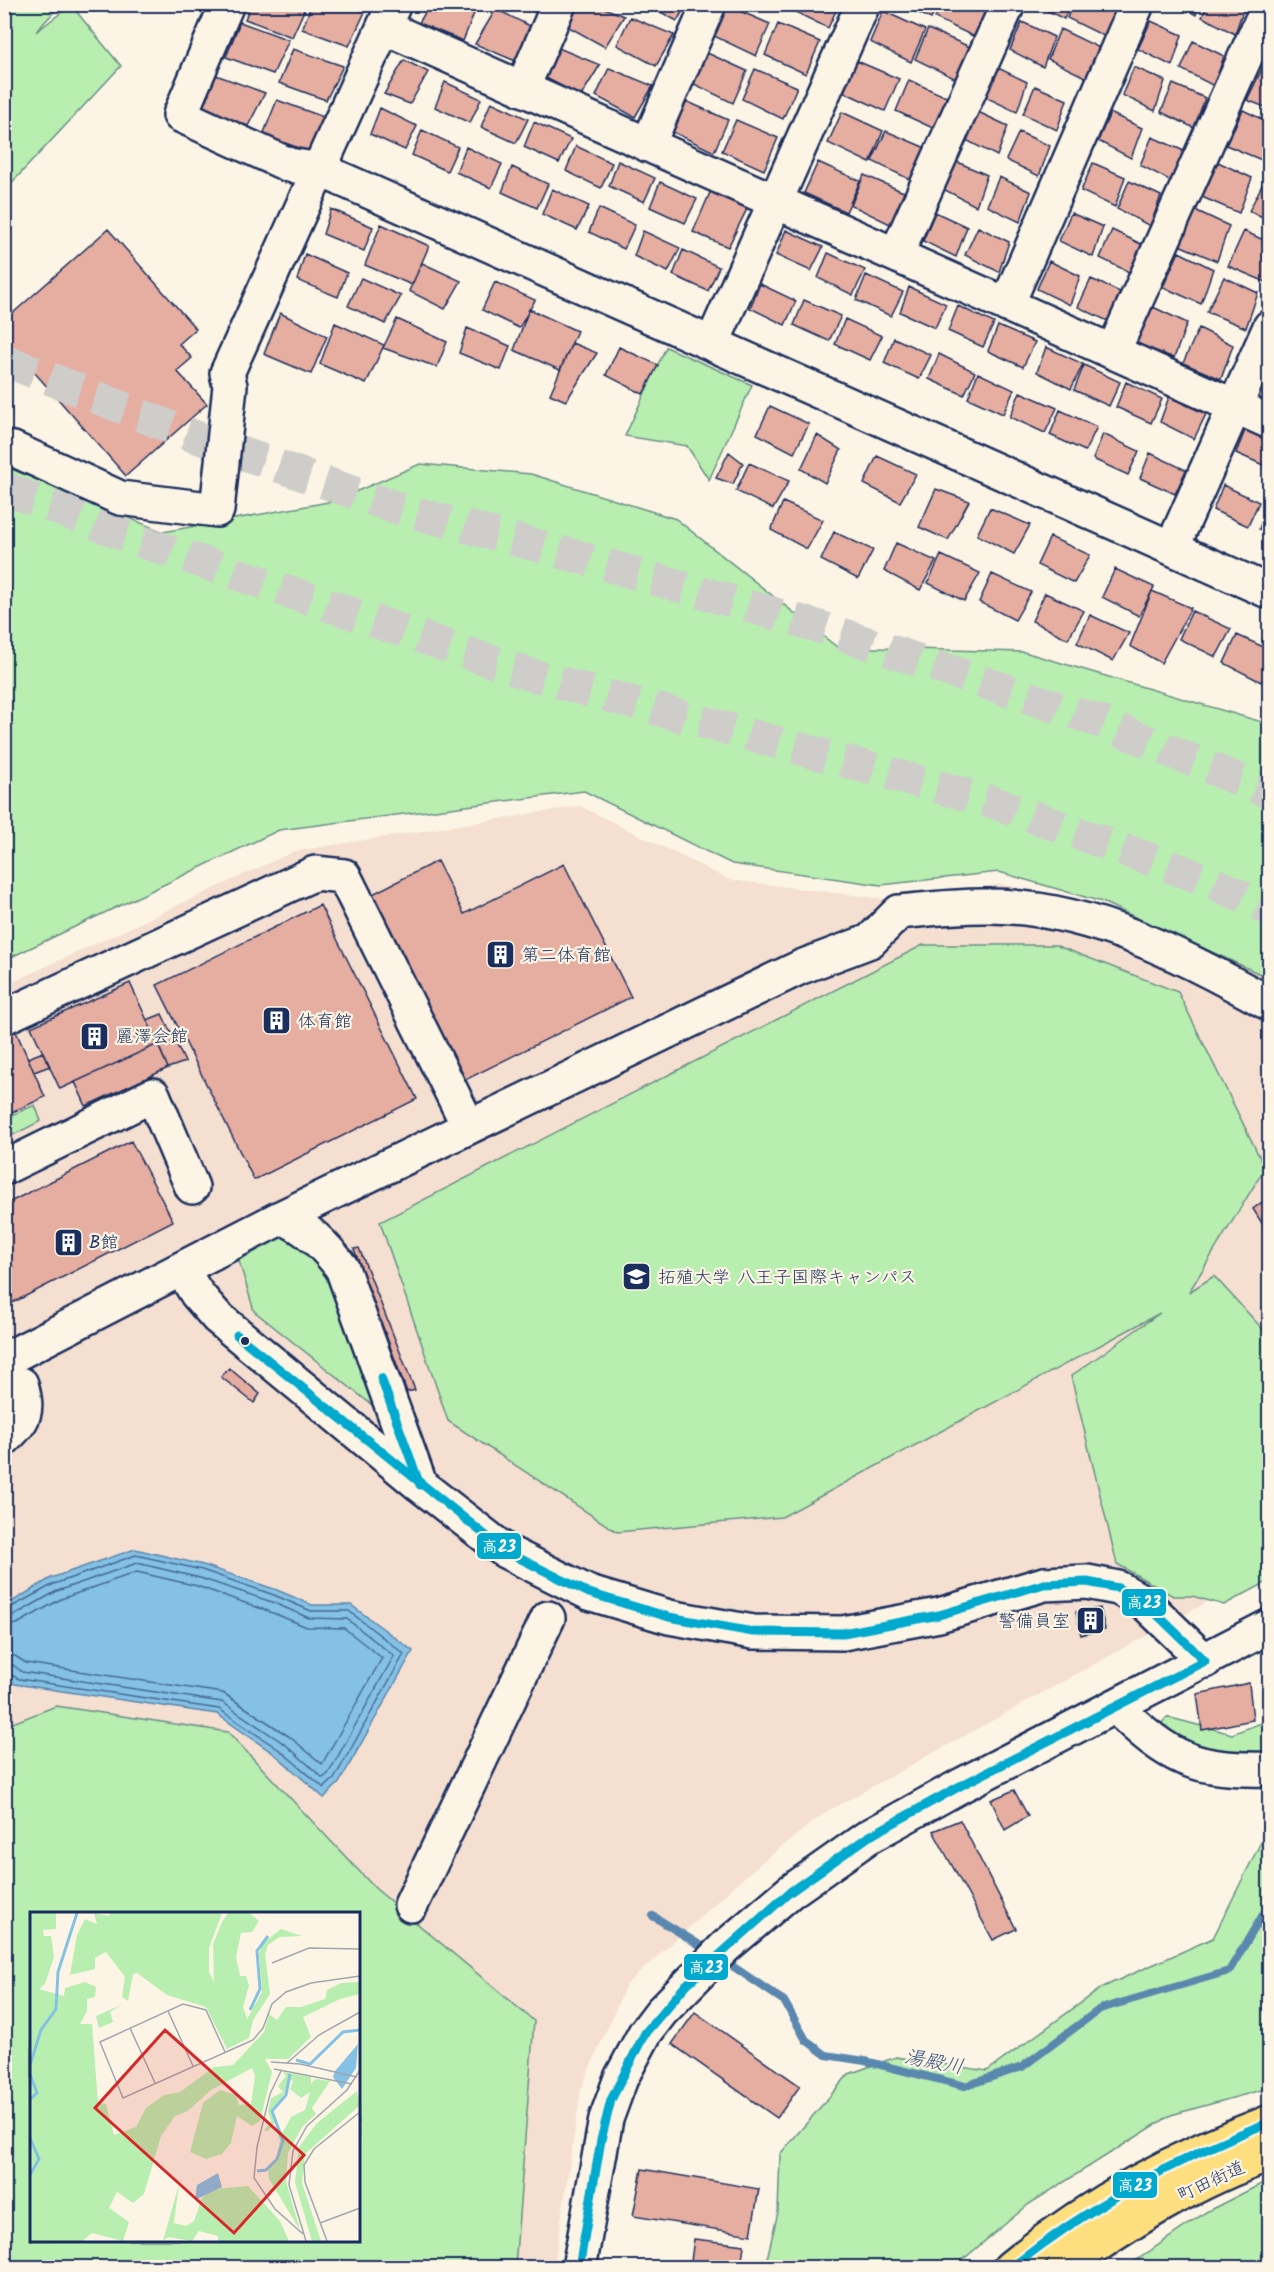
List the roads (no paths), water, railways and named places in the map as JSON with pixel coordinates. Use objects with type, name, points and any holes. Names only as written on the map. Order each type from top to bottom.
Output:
[{"type":"main road","name":"町田街道","points":[[1010,2268],[1061,2228],[1165,2166],[1219,2141],[1269,2122]]},
{"type":"main road","name":"町田街道","points":[[1063,2268],[1159,2206],[1208,2181],[1269,2155]]},
{"type":"street","points":[[227,4],[180,115],[289,165],[321,170],[1269,592]]},
{"type":"street","points":[[522,89],[559,4]]},
{"type":"street","points":[[648,145],[709,4]]},
{"type":"street","points":[[712,344],[863,4]]},
{"type":"street","points":[[896,255],[1008,4]]},
{"type":"street","points":[[1007,305],[1137,4]]},
{"type":"street","points":[[1113,352],[1269,4]]},
{"type":"street","points":[[4,448],[13,449],[120,498],[217,510],[230,386],[227,373],[389,16],[522,89],[1269,422]]},
{"type":"street","points":[[1172,548],[1269,327]]},
{"type":"street","points":[[4,1017],[315,873],[344,876],[469,1127]]},
{"type":"street","points":[[4,1439],[22,1423],[26,1403],[13,1372],[182,1270],[282,1217],[801,967],[870,941],[899,912],[991,906],[1036,910],[1080,918],[1126,932],[1269,1004]]},
{"type":"street","points":[[4,1168],[153,1095],[192,1187]]},
{"type":"street","points":[[282,1217],[298,1224],[323,1243],[342,1268],[420,1485]]},
{"type":"street","points":[[182,1270],[197,1294],[216,1317],[420,1485],[505,1551],[589,1593],[669,1617],[753,1632],[843,1633],[939,1615],[1044,1584],[1087,1582],[1118,1588],[1145,1603],[1205,1661]]},
{"type":"street","points":[[411,1905],[548,1618]]},
{"type":"street","points":[[579,2268],[601,2140],[611,2100],[645,2033],[687,1984],[725,1947],[790,1892],[868,1837],[960,1786],[1269,1626]]},
{"type":"street","points":[[1116,1707],[1166,1751],[1187,1760],[1227,1770],[1269,1769]]},
{"type":"water","points":[[135,1549],[203,1565],[277,1590],[312,1605],[351,1605],[413,1651],[339,1783],[324,1798],[277,1756],[217,1714],[15,1684],[5,1675],[5,1606],[51,1578]]},
{"type":"waterway","name":"湯殿川","points":[[722,1959],[784,2001],[806,2040],[826,2055],[865,2061],[965,2086],[1022,2067],[1100,2009],[1229,1971],[1270,1903]]},
{"type":"waterway","name":"湯殿川","points":[[653,1916],[711,1952]]},
{"type":"tunnel","points":[[4,360],[185,433],[400,509],[572,555],[817,626],[1101,722],[1270,793]]},
{"type":"tunnel","points":[[4,488],[143,542],[532,675],[993,802],[1212,882],[1270,910]]},
{"type":"place","name":"第二体育館","points":[[500,955]]},
{"type":"place","name":"体育館","points":[[277,1021]]},
{"type":"place","name":"麗澤会館","points":[[95,1036]]},
{"type":"place","name":"B館","points":[[68,1242]]},
{"type":"place","name":"拓殖大学 八王子国際キャンパス","points":[[637,1277]]},
{"type":"place","name":"警備員室","points":[[1091,1621]]}]
